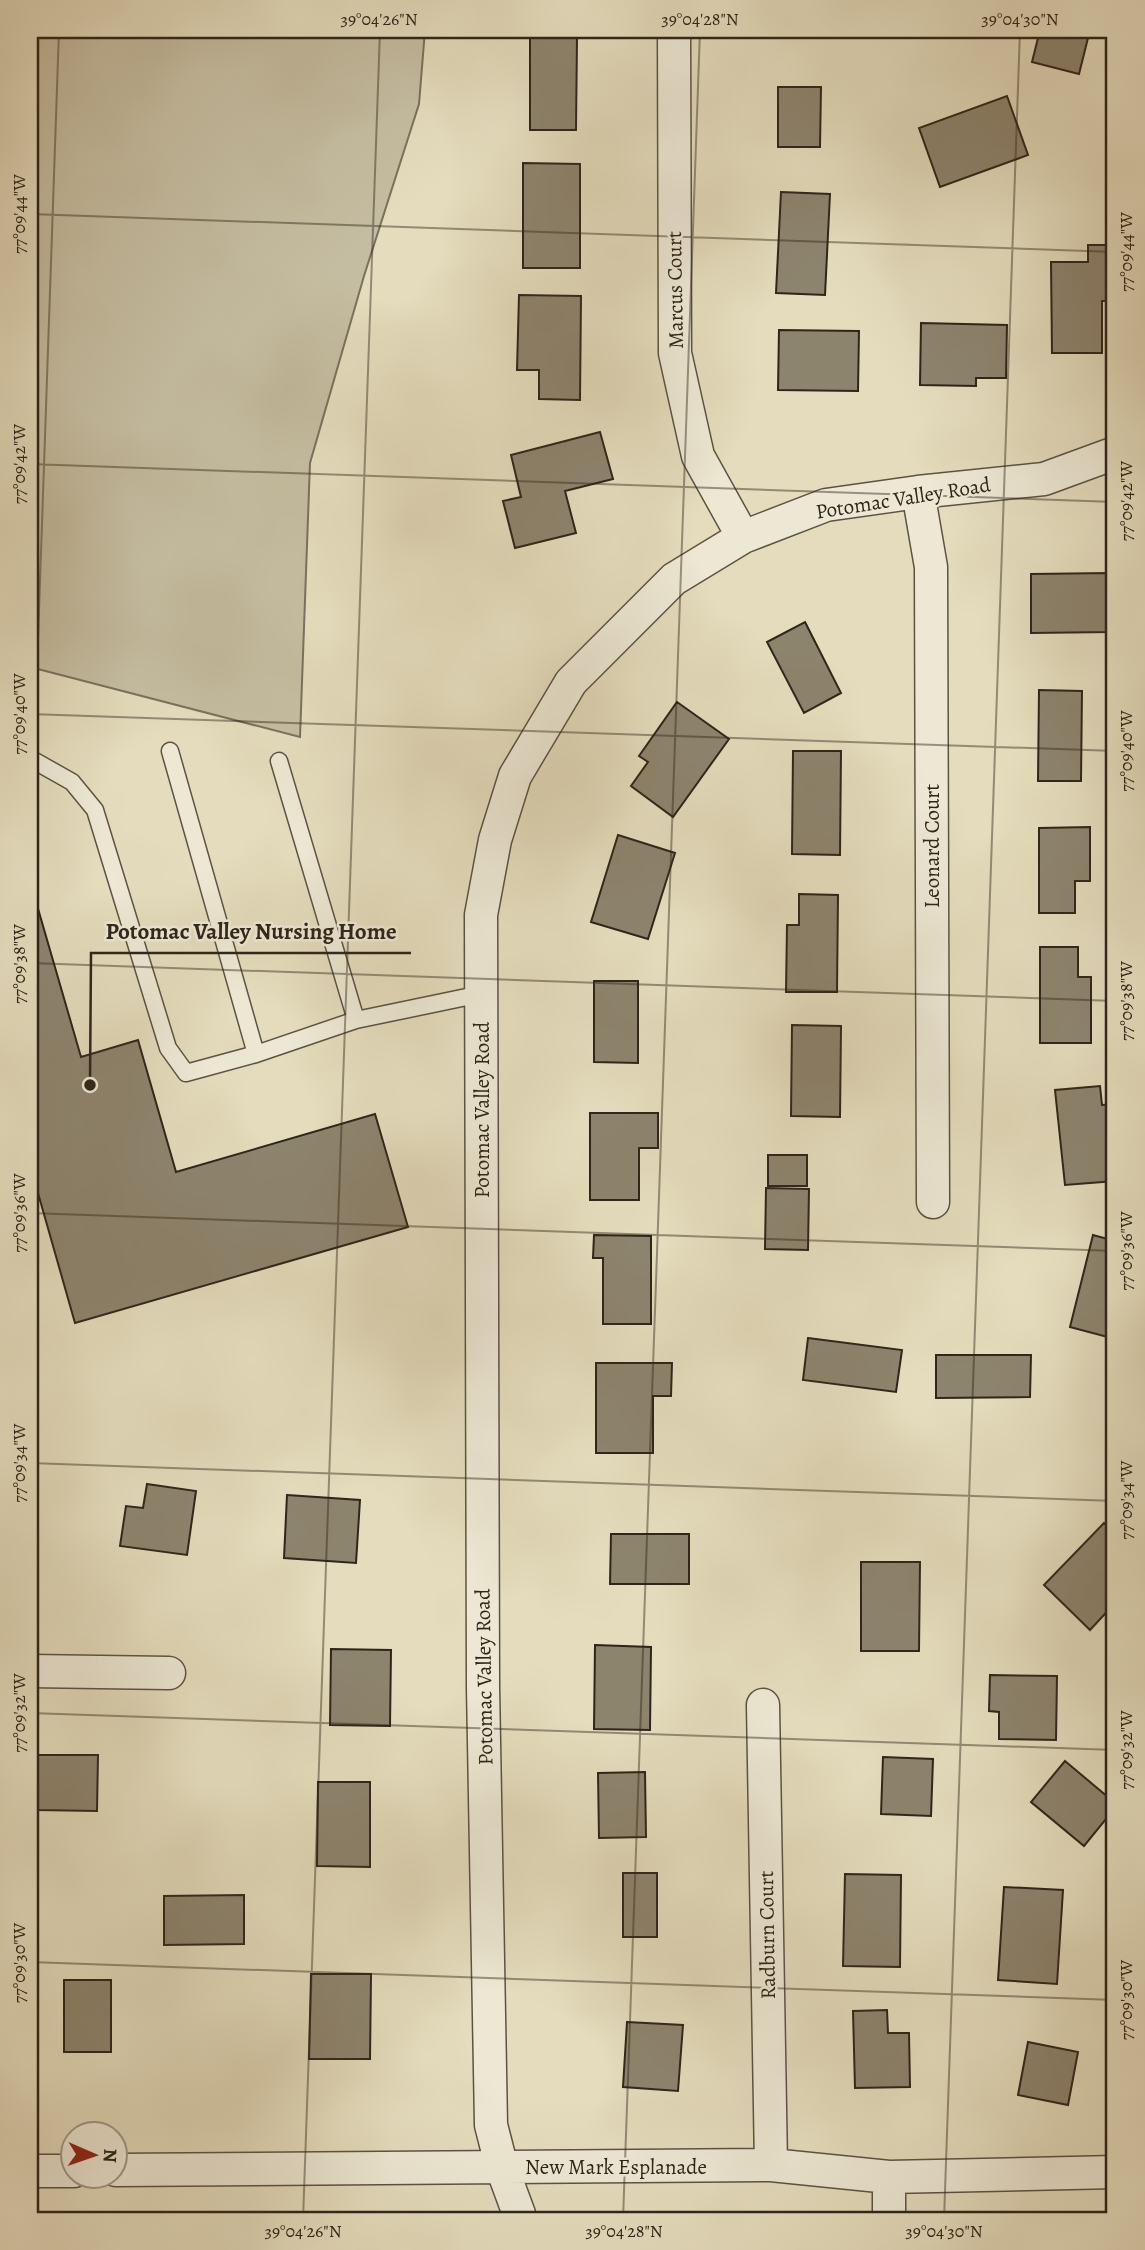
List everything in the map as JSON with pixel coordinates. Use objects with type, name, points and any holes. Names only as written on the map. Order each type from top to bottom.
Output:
[{"type":"street","name":"Marcus Court","points":[[674,30],[675,353],[698,456],[743,537]]},
{"type":"street","name":"Potomac Valley Road","points":[[519,2220],[491,2125],[483,1687],[481,994],[481,915],[495,840],[515,776],[571,682],[674,579],[743,537],[825,505],[1045,479],[1115,453]]},
{"type":"street","name":"Leonard Court","points":[[918,492],[931,568],[933,1202]]},
{"type":"street","points":[[30,1671],[169,1673]]},
{"type":"street","name":"Radburn Court","points":[[764,1705],[771,2165]]},
{"type":"street","name":"New Mark Esplanade","points":[[130,2170],[771,2165],[889,2177],[1115,2172]]},
{"type":"street","points":[[30,2171],[60,2171]]},
{"type":"street","points":[[889,2177],[889,2220]]},
{"type":"lane","points":[[170,751],[256,1054]]},
{"type":"lane","points":[[30,761],[72,782],[95,810],[168,1048],[186,1073],[256,1054],[356,1020],[481,994]]},
{"type":"lane","points":[[279,761],[356,1020]]},
{"type":"shaded area","points":[[30,30],[425,30],[419,104],[364,276],[310,463],[300,737],[30,667]]},
{"type":"building","points":[[1040,30],[1090,30],[1079,74],[1032,62]]},
{"type":"building","points":[[530,38],[577,38],[576,130],[530,130]]},
{"type":"building","points":[[778,87],[821,87],[820,147],[778,147]]},
{"type":"building","points":[[1007,96],[1028,155],[940,187],[919,128]]},
{"type":"building","points":[[523,163],[580,164],[580,268],[523,268]]},
{"type":"building","points":[[781,192],[830,194],[825,295],[776,293]]},
{"type":"building","points":[[1088,245],[1115,245],[1115,301],[1102,301],[1102,353],[1052,353],[1051,262],[1088,262]]},
{"type":"building","points":[[519,295],[581,296],[580,400],[539,399],[539,370],[517,370]]},
{"type":"building","points":[[921,323],[1007,325],[1006,378],[976,378],[976,386],[920,385]]},
{"type":"building","points":[[779,330],[859,331],[858,391],[778,390]]},
{"type":"building","points":[[600,432],[613,479],[565,491],[576,533],[515,548],[503,501],[521,497],[511,455]]},
{"type":"building","points":[[1110,573],[1111,632],[1031,633],[1031,574]]},
{"type":"building","points":[[805,622],[841,693],[804,713],[767,642]]},
{"type":"building","points":[[1039,690],[1082,691],[1081,781],[1038,781]]},
{"type":"building","points":[[677,702],[729,739],[673,817],[631,786],[648,762],[639,756]]},
{"type":"building","points":[[793,751],[841,751],[840,855],[792,854]]},
{"type":"building","points":[[1090,827],[1090,881],[1075,881],[1075,913],[1039,913],[1039,828]]},
{"type":"building","points":[[618,835],[675,853],[648,939],[591,922]]},
{"type":"building","points":[[30,881],[81,1057],[138,1040],[176,1172],[375,1114],[408,1227],[75,1323],[30,1165]]},
{"type":"building","points":[[799,894],[838,895],[837,992],[786,992],[787,925],[799,925]]},
{"type":"building","points":[[1040,947],[1078,947],[1078,977],[1091,977],[1091,1043],[1040,1043]]},
{"type":"building","points":[[594,981],[638,981],[638,1063],[594,1062]]},
{"type":"building","points":[[792,1025],[841,1026],[840,1117],[791,1116]]},
{"type":"building","points":[[1100,1086],[1102,1105],[1115,1104],[1115,1181],[1065,1185],[1055,1090]]},
{"type":"building","points":[[590,1113],[658,1113],[658,1148],[639,1148],[639,1200],[590,1200]]},
{"type":"building","points":[[768,1155],[807,1155],[807,1186],[768,1186]]},
{"type":"building","points":[[766,1188],[809,1189],[808,1250],[765,1249]]},
{"type":"building","points":[[594,1235],[651,1236],[651,1324],[603,1324],[603,1258],[593,1258]]},
{"type":"building","points":[[1093,1235],[1115,1241],[1115,1339],[1070,1327]]},
{"type":"building","points":[[808,1338],[902,1350],[896,1392],[803,1380]]},
{"type":"building","points":[[936,1355],[1031,1355],[1030,1397],[936,1398]]},
{"type":"building","points":[[596,1363],[672,1363],[671,1396],[653,1396],[653,1453],[596,1453]]},
{"type":"building","points":[[147,1484],[196,1491],[187,1555],[120,1546],[126,1506],[143,1508]]},
{"type":"building","points":[[287,1495],[360,1500],[356,1563],[284,1558]]},
{"type":"building","points":[[30,1518],[34,1518],[30,1566]]},
{"type":"building","points":[[1104,1523],[1115,1533],[1115,1603],[1090,1630],[1044,1585]]},
{"type":"building","points":[[611,1534],[689,1534],[689,1584],[610,1584]]},
{"type":"building","points":[[861,1562],[920,1562],[919,1651],[861,1651]]},
{"type":"building","points":[[595,1645],[651,1647],[650,1730],[594,1729]]},
{"type":"building","points":[[331,1649],[391,1650],[390,1726],[330,1725]]},
{"type":"building","points":[[990,1675],[1057,1676],[1056,1740],[999,1739],[999,1712],[989,1711]]},
{"type":"building","points":[[37,1755],[98,1755],[97,1811],[36,1810]]},
{"type":"building","points":[[883,1757],[933,1759],[931,1816],[881,1814]]},
{"type":"building","points":[[1065,1761],[1115,1803],[1115,1808],[1084,1846],[1031,1802]]},
{"type":"building","points":[[645,1772],[646,1837],[599,1838],[598,1773]]},
{"type":"building","points":[[318,1782],[370,1782],[370,1867],[317,1866]]},
{"type":"building","points":[[623,1873],[657,1873],[657,1937],[623,1937]]},
{"type":"building","points":[[845,1874],[901,1875],[900,1967],[843,1966]]},
{"type":"building","points":[[1004,1887],[1063,1890],[1057,1984],[998,1980]]},
{"type":"building","points":[[244,1895],[244,1944],[164,1945],[164,1896]]},
{"type":"building","points":[[311,1974],[371,1974],[370,2059],[309,2059]]},
{"type":"building","points":[[64,1980],[111,1980],[111,2052],[64,2052]]},
{"type":"building","points":[[887,2010],[888,2033],[909,2033],[910,2087],[855,2088],[853,2011]]},
{"type":"building","points":[[627,2022],[683,2025],[678,2091],[623,2087]]},
{"type":"building","points":[[1028,2042],[1078,2052],[1068,2105],[1018,2095]]},
{"type":"place","name":"Potomac Valley Nursing Home","points":[[90,1085]]}]
